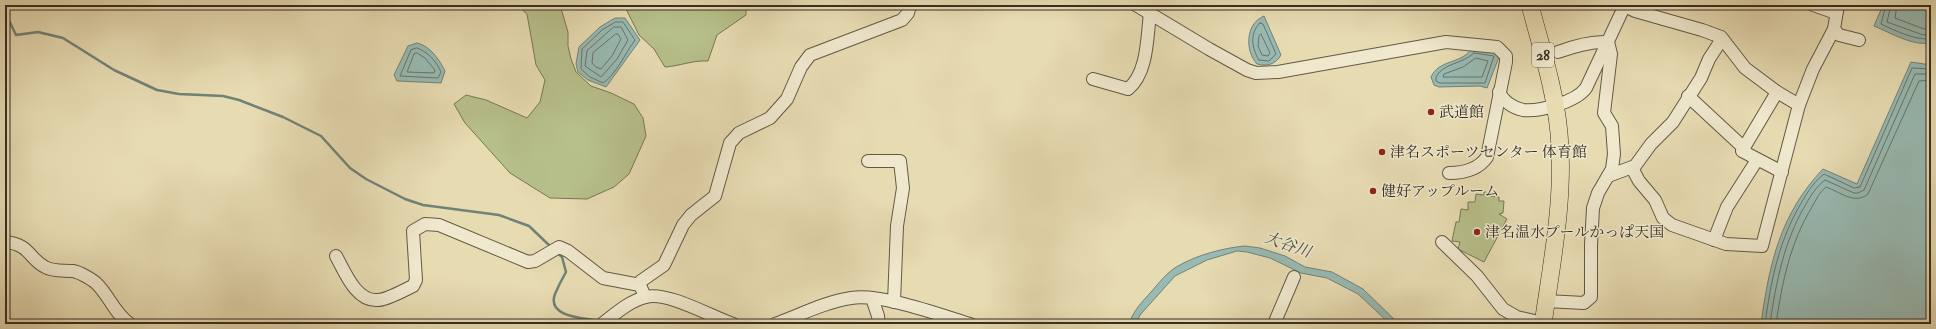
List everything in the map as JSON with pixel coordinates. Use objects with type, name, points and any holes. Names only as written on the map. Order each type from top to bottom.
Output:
[{"type":"highway","name":"28","points":[[1530,5],[1555,105],[1560,160],[1560,186],[1543,323]]},
{"type":"street","points":[[640,285],[644,278],[664,266],[684,225],[691,215],[715,196],[730,143],[739,133],[770,118],[787,99],[801,67],[810,55],[815,51],[902,20],[908,13],[910,5]]},
{"type":"street","points":[[1136,5],[1225,59],[1256,73],[1278,72],[1446,42],[1493,46],[1501,50],[1506,56],[1506,62],[1487,156],[1476,168],[1459,173],[1449,173]]},
{"type":"street","points":[[1499,92],[1509,104],[1522,110],[1555,105],[1574,98],[1584,91],[1625,5],[1635,11],[1702,30],[1722,39],[1745,68],[1777,92],[1799,105]]},
{"type":"street","points":[[1632,168],[1639,181],[1655,200],[1663,218],[1668,222],[1726,244],[1762,246],[1799,105],[1813,69],[1834,29],[1837,9],[1813,5]]},
{"type":"street","points":[[1093,78],[1128,89],[1134,84],[1141,69],[1150,13]]},
{"type":"street","points":[[1834,29],[1839,35],[1860,40]]},
{"type":"street","points":[[1608,176],[1632,168],[1638,163],[1651,144],[1673,122],[1688,96],[1701,78],[1709,59],[1722,39]]},
{"type":"street","points":[[1558,52],[1575,46],[1608,42]]},
{"type":"street","points":[[1546,301],[1584,303],[1591,297],[1593,208],[1598,193],[1612,169],[1614,154],[1612,126],[1604,113],[1612,54],[1608,42]]},
{"type":"street","points":[[1777,92],[1742,151],[1782,172]]},
{"type":"street","points":[[1688,96],[1744,148]]},
{"type":"street","points":[[1714,240],[1727,208],[1757,160]]},
{"type":"street","points":[[868,161],[900,161],[903,188],[897,226],[894,302]]},
{"type":"street","points":[[336,256],[354,287],[366,299],[379,301],[413,286],[416,280],[413,231],[425,224],[439,225],[528,262],[535,261],[559,247],[568,251],[603,278],[640,285]]},
{"type":"street","points":[[5,242],[12,242],[24,248],[38,262],[46,267],[56,271],[74,272],[97,283],[120,317],[130,324]]},
{"type":"street","points":[[1442,242],[1477,276],[1503,309],[1517,317],[1543,323]]},
{"type":"street","points":[[1274,324],[1294,277]]},
{"type":"street","points":[[640,285],[645,297]]},
{"type":"street","points":[[604,322],[628,305],[645,297],[656,296],[672,299],[733,324]]},
{"type":"street","points":[[775,324],[842,300],[859,297],[894,302],[970,324]]},
{"type":"street","points":[[872,298],[879,324]]},
{"type":"green space","points":[[517,5],[560,5],[568,32],[568,46],[571,59],[576,72],[591,86],[611,93],[634,104],[643,118],[646,136],[629,174],[614,187],[587,199],[550,198],[510,173],[465,123],[454,104],[466,95],[486,100],[527,118],[540,102],[545,80],[536,65],[527,14]]},
{"type":"green space","points":[[624,5],[746,5],[746,15],[717,35],[708,61],[697,61],[665,67],[654,49],[639,35]]},
{"type":"green space","name":"津名温水プールかっぱ天国","points":[[1484,192],[1491,193],[1491,196],[1499,197],[1499,201],[1504,201],[1503,213],[1499,214],[1507,219],[1484,262],[1458,249],[1460,242],[1452,241],[1456,222],[1459,222],[1461,209],[1468,210],[1468,202],[1475,202],[1476,194],[1484,195]]},
{"type":"water","points":[[1883,5],[1931,5],[1931,43],[1916,43],[1909,41],[1874,26]]},
{"type":"water","points":[[1264,16],[1281,55],[1274,63],[1264,65],[1257,64],[1253,59],[1250,52],[1249,38],[1253,25]]},
{"type":"water","points":[[615,18],[625,18],[640,40],[606,87],[588,80],[578,72],[576,64],[579,47],[600,27]]},
{"type":"water","points":[[417,43],[430,50],[440,62],[445,71],[441,83],[397,81],[394,75],[408,46]]},
{"type":"water","points":[[1471,49],[1495,51],[1499,57],[1487,88],[1480,86],[1439,87],[1434,85],[1431,77],[1439,67],[1462,57]]},
{"type":"water","points":[[1911,62],[1931,65],[1931,324],[1761,324],[1773,261],[1779,241],[1796,204],[1808,186],[1823,169],[1857,184]]},
{"type":"water","name":"大谷川","points":[[1245,246],[1260,248],[1285,256],[1305,267],[1332,272],[1363,289],[1399,324],[1390,324],[1358,294],[1327,278],[1301,273],[1270,258],[1237,251],[1207,260],[1175,276],[1140,315],[1136,324],[1129,324],[1135,311],[1141,303],[1174,268],[1185,262],[1210,253],[1228,248]]},
{"type":"waterway","points":[[5,12],[16,35],[38,32],[63,38],[114,70],[157,90],[179,94],[223,96],[239,100],[283,117],[321,136],[350,168],[366,179],[405,199],[423,205],[499,215],[529,226],[551,247]]},
{"type":"waterway","points":[[556,252],[562,257],[566,272],[555,294],[554,302],[556,308],[569,315],[600,321]]},
{"type":"place","name":"武道館","points":[[1431,112]]},
{"type":"place","name":"津名スポーツセンター 体育館","points":[[1382,152]]},
{"type":"place","name":"健好アップルーム","points":[[1373,191]]},
{"type":"place","name":"津名温水プールかっぱ天国","points":[[1477,232]]}]
